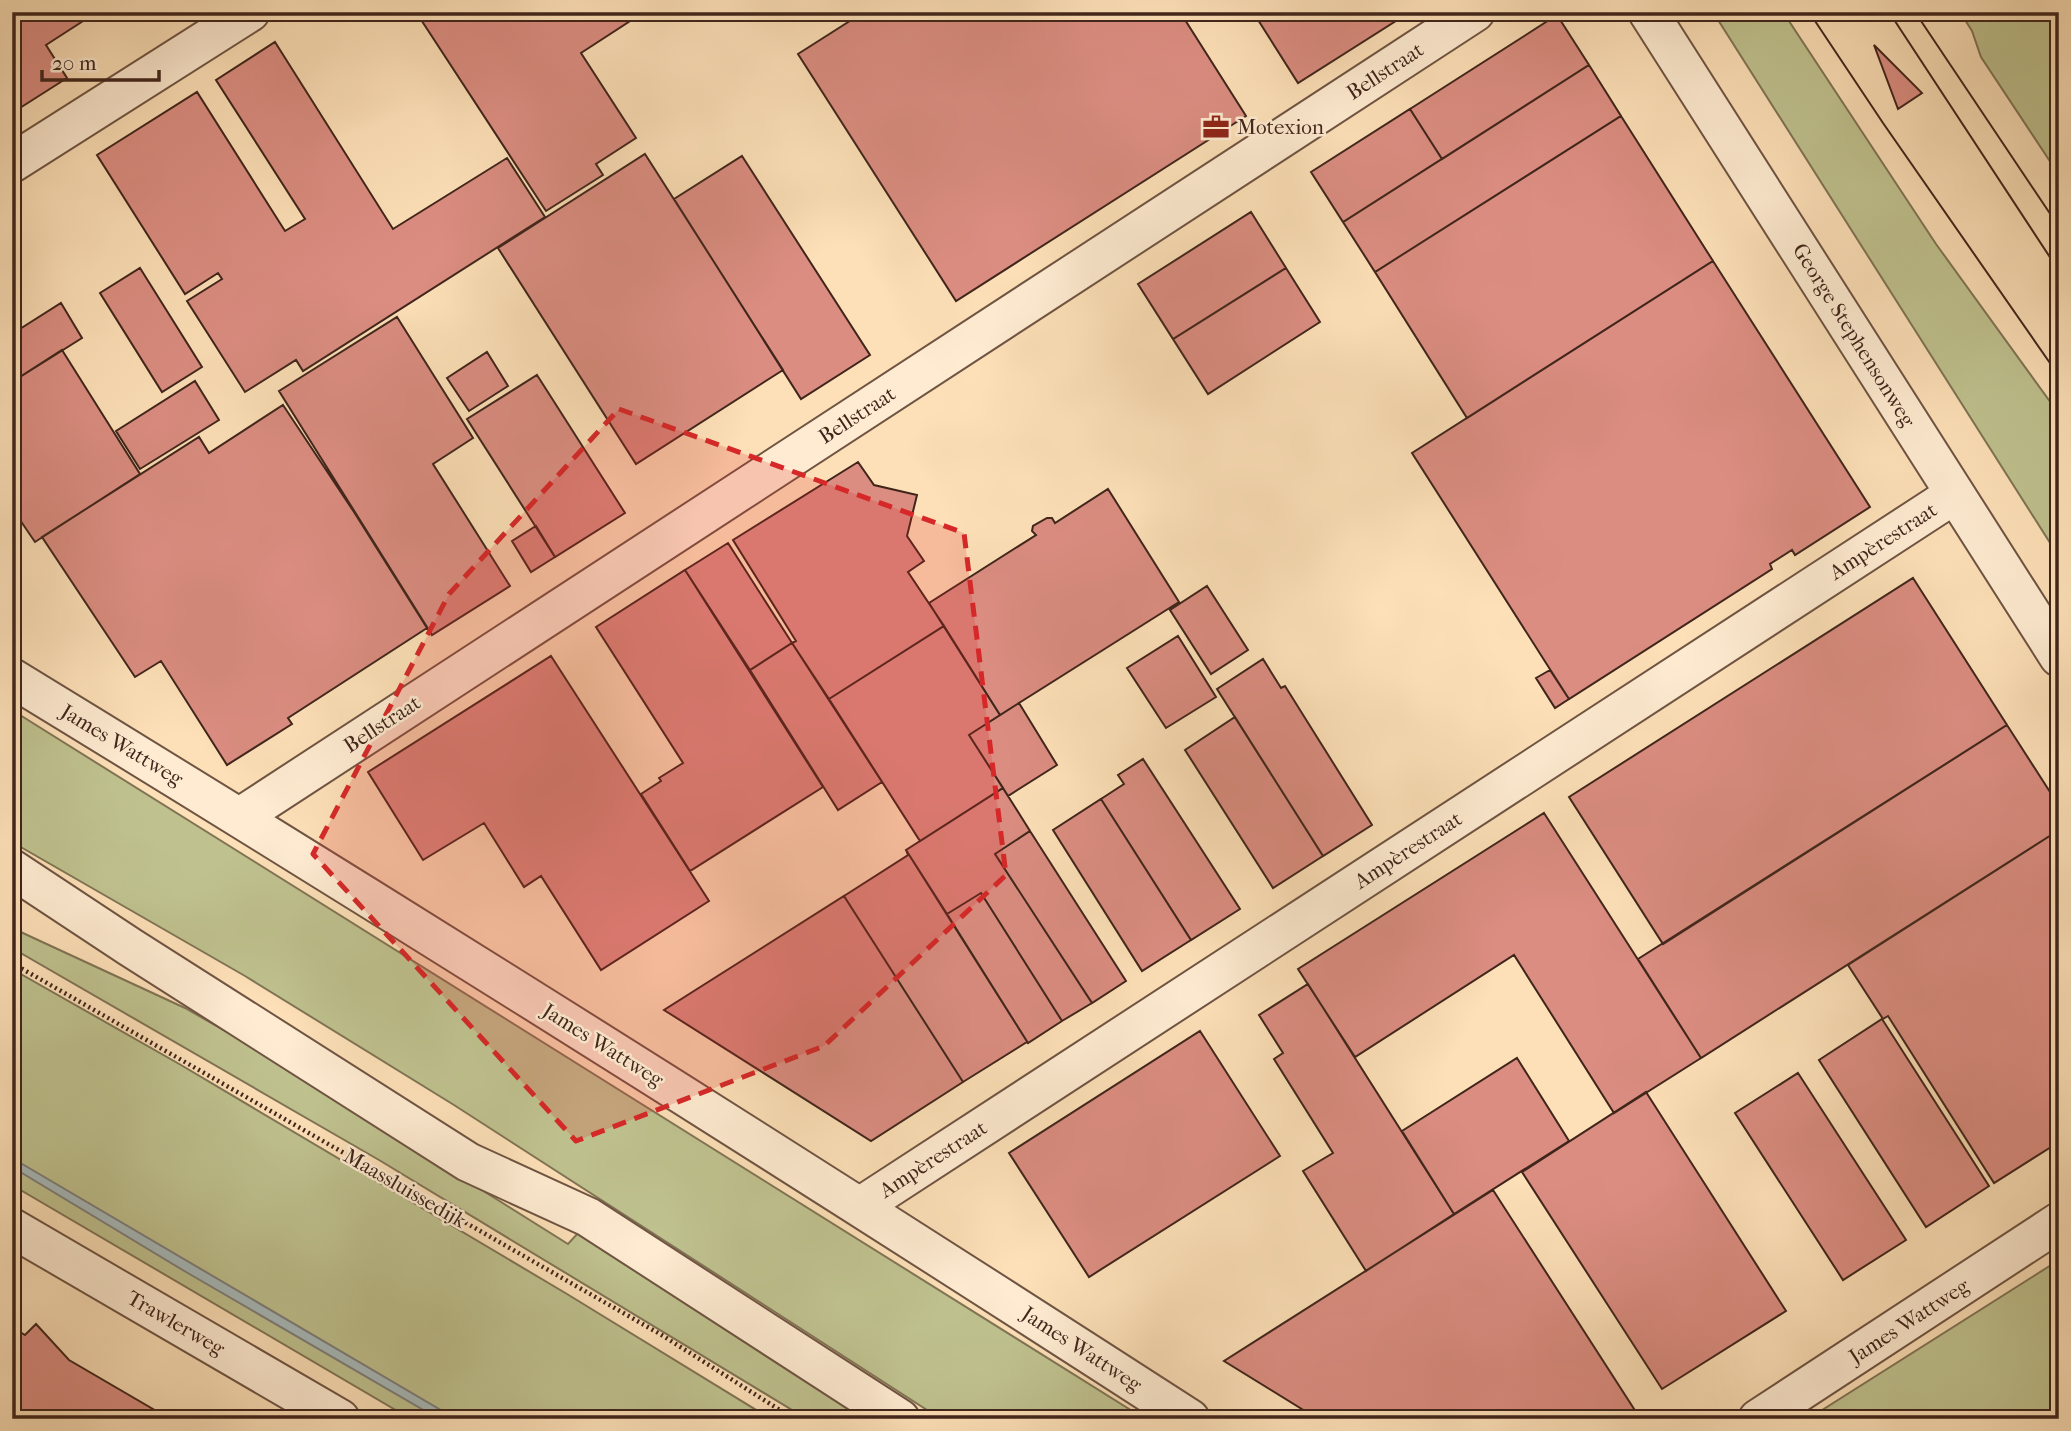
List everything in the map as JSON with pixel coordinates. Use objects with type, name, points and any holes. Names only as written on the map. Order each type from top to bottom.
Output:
[{"type":"street","points":[[12,163],[250,12]]},
{"type":"street","name":"Bellstraat","points":[[240,817],[1475,12]]},
{"type":"street","name":"George Stephensonweg","points":[[1648,12],[2059,657]]},
{"type":"street","name":"Ampèrestraat","points":[[861,1206],[1955,494]]},
{"type":"street","name":"James Wattweg","points":[[12,678],[240,817],[861,1206],[1190,1419]]},
{"type":"street","points":[[12,869],[468,1162],[588,1217],[900,1419]]},
{"type":"street","points":[[12,897],[131,947]]},
{"type":"street","name":"James Wattweg","points":[[1758,1419],[2059,1222]]},
{"type":"street","name":"Trawlerweg","points":[[12,1228],[340,1419]]},
{"type":"path","name":"Maassluissedijk","points":[[12,963],[660,1334],[793,1419]]},
{"type":"highlighted area","points":[[619,409],[964,533],[1006,875],[824,1046],[576,1141],[313,854],[449,594]]},
{"type":"green space","points":[[1713,12],[1783,12],[1936,244],[2059,414],[2059,557]]},
{"type":"green space","points":[[1960,12],[2059,12],[2059,175],[1981,57],[1972,31]]},
{"type":"green space","points":[[12,710],[1145,1419],[941,1419],[454,1105],[245,976],[12,842]]},
{"type":"green space","points":[[12,928],[185,1008],[257,1049],[568,1244],[579,1232],[871,1419],[807,1419],[379,1160],[12,948]]},
{"type":"green space","points":[[12,969],[181,1065],[567,1294],[771,1419],[411,1419],[12,1185]]},
{"type":"green space","points":[[2059,1260],[2059,1419],[1808,1419]]},
{"type":"shaded area","points":[[12,1158],[456,1419],[439,1419],[186,1272],[12,1167]]},
{"type":"building","points":[[12,12],[97,12],[46,45],[67,78],[12,113]]},
{"type":"building","points":[[416,12],[644,12],[581,53],[636,138],[596,164],[603,175],[546,211]]},
{"type":"building","points":[[864,12],[1180,12],[1246,116],[956,301],[798,54]]},
{"type":"building","points":[[1253,12],[1410,12],[1298,83]]},
{"type":"building","points":[[1557,15],[1589,65],[1442,159],[1410,109]]},
{"type":"building","points":[[275,42],[393,229],[507,158],[545,217],[303,371],[296,360],[245,392],[187,301],[222,279],[218,273],[185,294],[97,155],[197,92],[285,231],[305,219],[216,80]]},
{"type":"building","points":[[1874,45],[1922,93],[1898,109]]},
{"type":"building","points":[[1589,65],[1621,116],[1375,272],[1343,222]]},
{"type":"building","points":[[1410,109],[1442,159],[1343,222],[1311,172]]},
{"type":"building","points":[[1621,116],[1713,261],[1467,418],[1375,272]]},
{"type":"building","points":[[645,154],[783,370],[636,464],[498,248]]},
{"type":"building","points":[[742,156],[870,355],[801,399],[674,199]]},
{"type":"building","points":[[1251,212],[1286,268],[1173,339],[1138,284]]},
{"type":"building","points":[[1713,261],[1870,507],[1795,555],[1792,550],[1770,564],[1772,569],[1569,699],[1412,453]]},
{"type":"building","points":[[140,268],[202,367],[162,392],[100,293]]},
{"type":"building","points":[[1286,268],[1320,322],[1208,394],[1173,339]]},
{"type":"building","points":[[61,303],[82,338],[12,382],[12,334]]},
{"type":"building","points":[[397,317],[473,438],[433,464],[510,586],[432,635],[279,391]]},
{"type":"building","points":[[62,350],[140,474],[35,542],[20,520],[12,524],[12,382]]},
{"type":"building","points":[[487,352],[508,386],[469,411],[447,378]]},
{"type":"building","points":[[537,375],[625,513],[555,557],[467,419]]},
{"type":"building","points":[[195,381],[219,420],[140,469],[116,431]]},
{"type":"building","points":[[283,405],[427,628],[288,718],[292,724],[227,765],[161,661],[135,677],[42,537],[199,437],[209,453]]},
{"type":"building","points":[[858,462],[874,485],[917,495],[907,536],[924,561],[908,572],[944,626],[829,699],[792,643],[796,641],[733,540]]},
{"type":"building","points":[[1108,489],[1179,602],[1000,715],[929,603],[1036,535],[1032,531],[1033,526],[1047,518],[1052,518],[1055,523]]},
{"type":"building","points":[[536,526],[555,557],[531,572],[512,541]]},
{"type":"building","points":[[728,543],[792,643],[750,670],[685,570]]},
{"type":"building","points":[[685,570],[823,787],[690,871],[641,794],[661,781],[659,778],[683,763],[596,627]]},
{"type":"building","points":[[1913,578],[2007,725],[1663,944],[1569,797]]},
{"type":"building","points":[[1207,586],[1248,650],[1211,674],[1170,610]]},
{"type":"building","points":[[944,626],[1000,715],[969,735],[1003,788],[920,841],[829,699]]},
{"type":"building","points":[[1178,636],[1216,697],[1166,728],[1127,668]]},
{"type":"building","points":[[792,643],[882,782],[838,810],[750,670]]},
{"type":"building","points":[[551,656],[709,901],[601,970],[541,876],[524,887],[484,823],[423,860],[368,772]]},
{"type":"building","points":[[1263,659],[1281,688],[1285,686],[1372,825],[1323,856],[1217,689]]},
{"type":"building","points":[[1550,670],[1569,699],[1555,708],[1536,678]]},
{"type":"building","points":[[1019,703],[1057,765],[1008,796],[969,735]]},
{"type":"building","points":[[1235,717],[1323,856],[1273,888],[1185,750]]},
{"type":"building","points":[[2007,725],[2059,806],[2059,830],[1701,1058],[1638,959]]},
{"type":"building","points":[[1143,759],[1240,909],[1191,940],[1101,799],[1124,784],[1118,775]]},
{"type":"building","points":[[1003,788],[1030,831],[995,854],[1092,1003],[1062,1021],[981,893],[947,914],[906,850]]},
{"type":"building","points":[[1101,799],[1191,940],[1142,971],[1053,830]]},
{"type":"building","points":[[1544,813],[1701,1058],[1614,1113],[1514,955],[1355,1057],[1298,969]]},
{"type":"building","points":[[2059,830],[2059,1142],[1994,1183],[1888,1016],[1883,1019],[1848,965]]},
{"type":"building","points":[[1030,831],[1126,981],[1092,1003],[995,854]]},
{"type":"building","points":[[906,850],[1028,1043],[963,1082],[844,896],[908,855]]},
{"type":"building","points":[[981,893],[1062,1021],[1028,1043],[947,914]]},
{"type":"building","points":[[844,896],[963,1082],[871,1141],[664,1010]]},
{"type":"building","points":[[1308,984],[1454,1214],[1366,1271],[1303,1171],[1333,1153],[1274,1059],[1283,1053],[1259,1015]]},
{"type":"building","points":[[1882,1019],[1989,1186],[1926,1227],[1819,1060]]},
{"type":"building","points":[[1200,1031],[1280,1156],[1089,1277],[1009,1153]]},
{"type":"building","points":[[1517,1058],[1569,1141],[1454,1214],[1402,1131]]},
{"type":"building","points":[[1798,1073],[1906,1240],[1843,1280],[1735,1113]]},
{"type":"building","points":[[1646,1092],[1786,1311],[1662,1389],[1522,1172]]},
{"type":"building","points":[[1493,1190],[1636,1412],[1625,1419],[1318,1419],[1224,1361]]},
{"type":"building","points":[[36,1324],[69,1360],[170,1419],[12,1419],[12,1327],[25,1335]]},
{"type":"tram line","points":[[1809,12],[2059,376]]},
{"type":"tram line","points":[[1889,12],[2059,271]]},
{"type":"tram line","points":[[1915,12],[2059,227]]},
{"type":"place","name":"Motexion","points":[[1216,127]]}]
